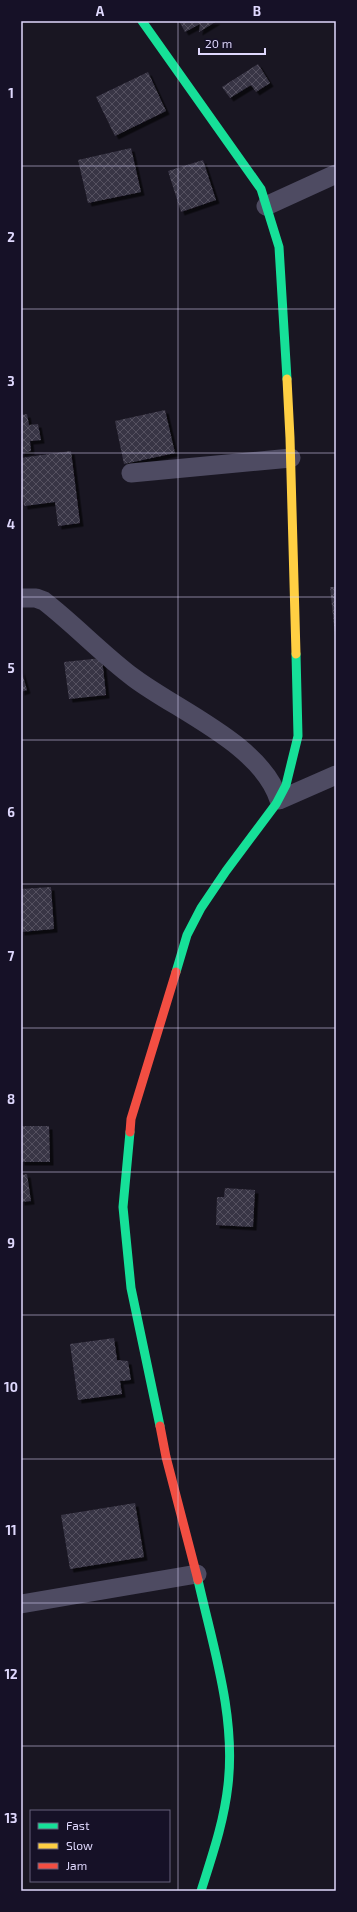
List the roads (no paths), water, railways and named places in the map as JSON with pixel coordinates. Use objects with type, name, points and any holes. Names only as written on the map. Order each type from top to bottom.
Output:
[{"type":"street","points":[[142,21],[261,189],[279,247],[291,458],[298,736],[291,769],[279,800],[212,889],[195,917],[179,955],[130,1118],[123,1207],[132,1288],[166,1457],[197,1574],[227,1708],[230,1754],[228,1786],[221,1826],[201,1891]]},
{"type":"street","points":[[266,206],[336,174]]},
{"type":"street","points":[[131,473],[291,458]]},
{"type":"street","points":[[21,598],[36,598],[44,601],[134,678],[216,730],[240,749],[270,779],[279,800]]},
{"type":"street","points":[[279,800],[336,775]]},
{"type":"street","points":[[21,1604],[197,1574]]}]
